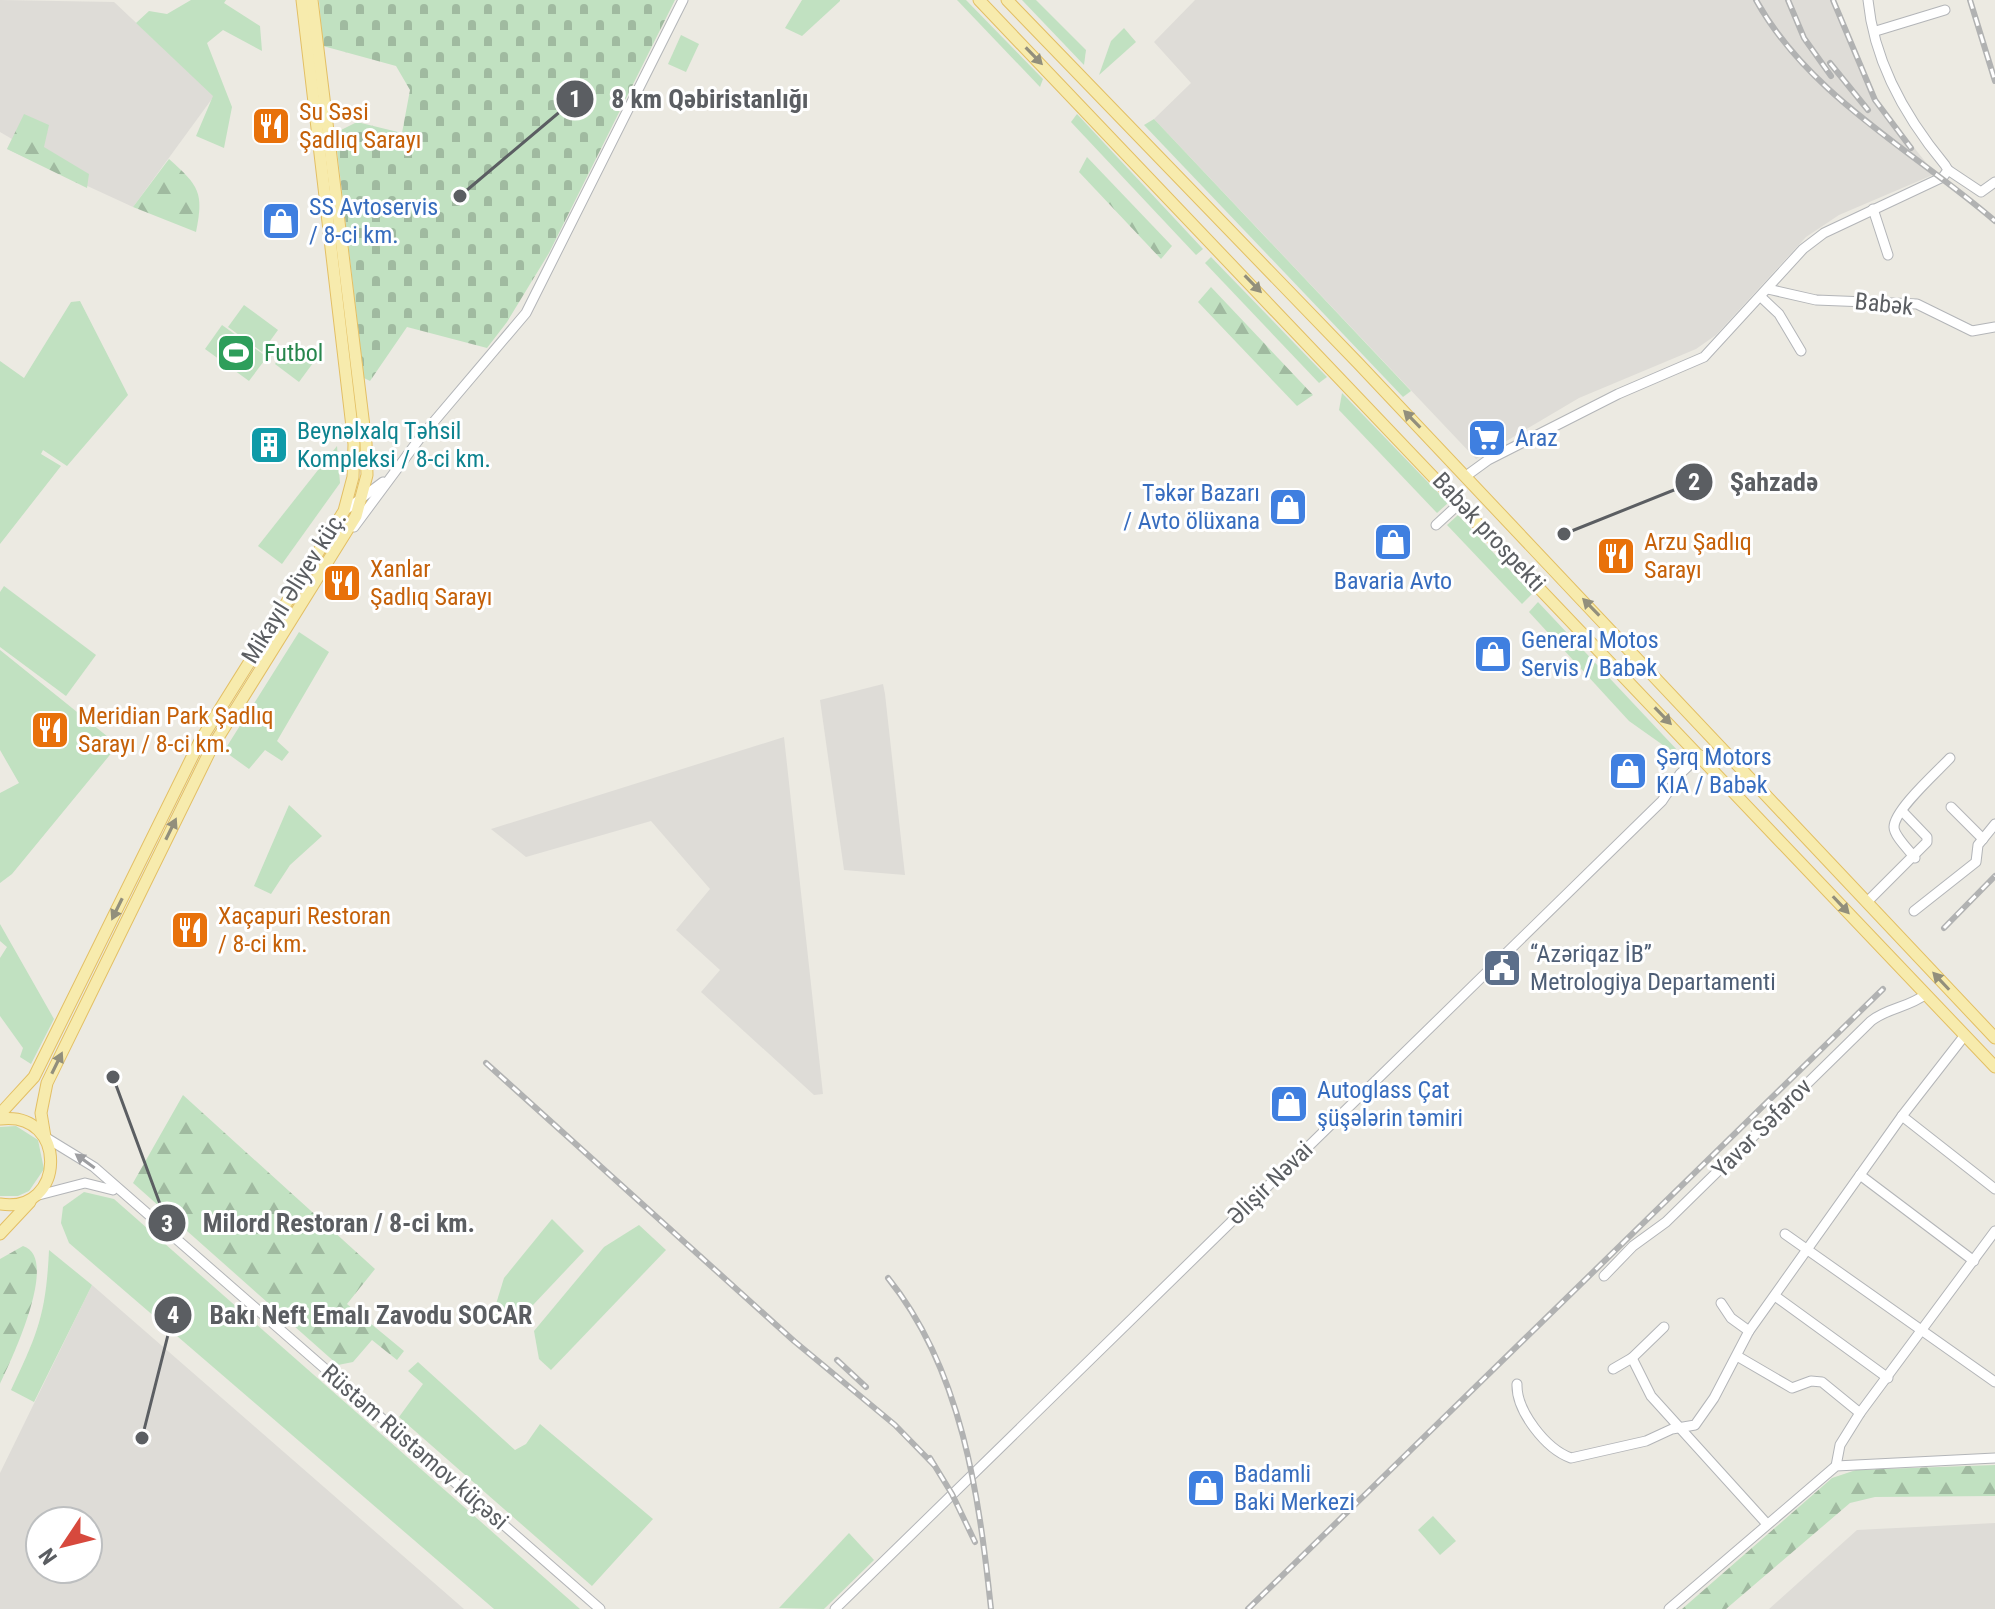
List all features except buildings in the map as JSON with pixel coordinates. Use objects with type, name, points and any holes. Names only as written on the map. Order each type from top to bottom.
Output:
[{"type":"main road","name":"Mikayıl Əliyev küç.","points":[[0,1116],[34,1077],[200,741],[344,511],[353,477],[354,444],[302,0]]},
{"type":"main road","points":[[0,1234],[50,1175],[50,1149],[41,1113],[47,1083],[171,828],[211,749],[339,547],[362,498],[367,475],[366,443],[312,0]]},
{"type":"main road","name":"Babək prospekti","points":[[979,0],[1461,502],[1995,1067]]},
{"type":"main road","name":"Babək prospekti","points":[[1007,0],[1466,476],[1995,1038]]},
{"type":"main road","points":[[1055,78],[1086,103],[1164,185],[1173,188],[1175,180],[1130,127]]},
{"type":"main road","points":[[1234,265],[1195,219],[1197,209],[1208,213],[1277,285],[1301,303]]},
{"type":"main road","points":[[0,1116],[29,1123],[45,1137]]},
{"type":"main road","points":[[0,1204],[20,1204],[35,1196]]},
{"type":"street","points":[[339,547],[420,438],[526,313],[683,0]]},
{"type":"street","points":[[1868,0],[1899,102],[1948,170],[1981,192],[1995,182]]},
{"type":"street","points":[[1876,31],[1945,10]]},
{"type":"street","points":[[1466,476],[1488,460],[1618,394],[1704,357],[1803,249],[1824,233],[1934,183],[1948,170]]},
{"type":"street","points":[[1873,209],[1888,255]]},
{"type":"street","points":[[1765,293],[1801,351]]},
{"type":"street","name":"Babək","points":[[1765,293],[1816,300],[1917,304],[1972,331],[1995,327]]},
{"type":"street","points":[[367,475],[371,481],[388,480]]},
{"type":"street","points":[[344,511],[388,480]]},
{"type":"street","points":[[1436,525],[1461,502]]},
{"type":"street","name":"Əlişir Nəvai","points":[[835,1609],[1654,809],[1680,774],[1700,755]]},
{"type":"street","points":[[1915,858],[1894,831],[1902,811],[1950,758]]},
{"type":"street","points":[[1951,807],[1983,839]]},
{"type":"street","points":[[1867,902],[1925,848],[1927,837],[1902,811]]},
{"type":"street","points":[[1914,911],[1976,862],[1983,839],[1995,824]]},
{"type":"street","name":"Yavər Səfərov","points":[[1604,1276],[1633,1246],[1666,1222],[1871,1021],[1884,1011],[1914,1004],[1926,994]]},
{"type":"street","points":[[1517,1384],[1519,1406],[1553,1447],[1571,1458],[1646,1441],[1681,1427],[1689,1428],[1701,1420],[1737,1356],[1738,1347],[1810,1250],[1902,1116],[1965,1035]]},
{"type":"street","points":[[1902,1116],[1995,1189]]},
{"type":"street","name":"Rüstəm Rüstəmov küçəsi","points":[[45,1137],[94,1167],[120,1194],[600,1609]]},
{"type":"street","points":[[1860,1175],[1974,1261]]},
{"type":"street","points":[[35,1196],[85,1183],[101,1185],[120,1194]]},
{"type":"street","points":[[1836,1466],[1840,1445],[1860,1413],[1995,1231]]},
{"type":"street","points":[[1785,1234],[1995,1382]]},
{"type":"street","points":[[1775,1296],[1888,1378]]},
{"type":"street","points":[[1721,1303],[1731,1318],[1749,1331]]},
{"type":"street","points":[[1613,1369],[1632,1358],[1664,1327]]},
{"type":"street","points":[[1737,1356],[1792,1388],[1811,1381],[1822,1382],[1860,1413]]},
{"type":"street","points":[[1632,1358],[1651,1396],[1767,1524]]},
{"type":"street","points":[[1669,1609],[1836,1466],[1995,1458]]},
{"type":"shaded area","points":[[0,0],[114,2],[214,96],[133,207],[7,149],[12,139],[0,132]]},
{"type":"shaded area","points":[[1195,0],[1836,0],[1878,102],[1935,174],[1839,215],[1806,237],[1716,335],[1696,349],[1579,398],[1476,459],[1154,119],[1191,83],[1154,42]]},
{"type":"shaded area","points":[[883,684],[905,875],[844,870],[820,700]]},
{"type":"shaded area","points":[[784,737],[823,1094],[814,1095],[701,992],[720,970],[676,930],[710,889],[651,821],[526,857],[491,829]]},
{"type":"shaded area","points":[[92,1285],[464,1609],[0,1609],[0,1473]]},
{"type":"shaded area","points":[[1995,1523],[1995,1609],[1769,1609],[1857,1530]]},
{"type":"green space","points":[[191,0],[226,0],[224,3],[260,26],[262,51],[223,30],[207,43],[232,107],[224,148],[196,136],[213,96],[136,23],[149,11],[167,14]]},
{"type":"green space","points":[[319,0],[675,0],[549,253],[507,322],[487,348],[407,327],[370,381],[364,378],[335,133],[357,122],[402,133],[410,90],[396,66],[323,46]]},
{"type":"green space","points":[[802,0],[840,1],[802,36],[785,28]]},
{"type":"green space","points":[[957,0],[966,0],[1043,79],[1040,87]]},
{"type":"green space","points":[[1022,0],[1036,0],[1086,50],[1084,65]]},
{"type":"green space","points":[[1124,28],[1136,42],[1099,75],[1111,41]]},
{"type":"green space","points":[[681,35],[699,44],[686,72],[668,64]]},
{"type":"green space","points":[[24,114],[49,125],[44,147],[89,174],[87,188],[7,149]]},
{"type":"green space","points":[[1077,114],[1203,249],[1196,255],[1071,122]]},
{"type":"green space","points":[[1154,119],[1411,391],[1403,397],[1144,125]]},
{"type":"green space","points":[[1087,157],[1172,246],[1161,259],[1079,172]]},
{"type":"green space","points":[[169,159],[197,191],[199,208],[196,232],[133,207]]},
{"type":"green space","points":[[1211,257],[1327,377],[1319,383],[1205,263]]},
{"type":"green space","points":[[1211,287],[1313,395],[1297,406],[1198,302]]},
{"type":"green space","points":[[80,301],[128,395],[67,466],[43,450],[41,454],[61,466],[0,544],[0,361],[24,378],[71,302]]},
{"type":"green space","points":[[244,305],[278,330],[262,352],[228,327]]},
{"type":"green space","name":"Futbol","points":[[222,325],[267,357],[249,381],[205,349]]},
{"type":"green space","points":[[288,345],[313,363],[299,382],[275,364]]},
{"type":"green space","points":[[1342,393],[1448,503],[1437,513],[1339,410]]},
{"type":"green space","points":[[337,446],[340,483],[282,564],[258,546]]},
{"type":"green space","points":[[1458,515],[1532,594],[1522,604],[1447,525]]},
{"type":"green space","points":[[4,586],[96,655],[66,696],[0,647],[0,592]]},
{"type":"green space","points":[[1538,602],[1679,752],[1677,755],[1629,721],[1529,612]]},
{"type":"green space","points":[[299,632],[329,652],[277,741],[289,752],[282,761],[265,750],[249,769],[224,751]]},
{"type":"green space","points":[[0,650],[118,745],[12,874],[0,883],[0,793],[19,783],[0,750]]},
{"type":"green space","points":[[289,805],[322,836],[290,865],[271,894],[254,886]]},
{"type":"green space","points":[[0,924],[54,1019],[31,1064],[20,1057],[23,1048],[0,1016],[0,958],[7,947],[0,941]]},
{"type":"green space","points":[[183,1095],[375,1269],[347,1304],[404,1351],[397,1360],[372,1340],[353,1362],[338,1365],[133,1183]]},
{"type":"green space","points":[[16,1126],[38,1140],[44,1169],[29,1191],[18,1196],[0,1196],[0,1127]]},
{"type":"green space","points":[[84,1192],[114,1199],[580,1609],[494,1609],[69,1243],[61,1223],[63,1207]]},
{"type":"green space","points":[[552,1219],[584,1251],[516,1323],[492,1317],[504,1278]]},
{"type":"green space","points":[[639,1225],[666,1250],[551,1370],[539,1359],[534,1331],[604,1247]]},
{"type":"green space","points":[[23,1246],[33,1254],[37,1269],[35,1289],[22,1334],[0,1384],[0,1259]]},
{"type":"green space","points":[[49,1250],[92,1285],[34,1402],[11,1390],[39,1323],[46,1291]]},
{"type":"green space","points":[[418,1362],[515,1450],[526,1444],[540,1424],[653,1519],[592,1586],[399,1417],[423,1384],[408,1371]]},
{"type":"green space","points":[[1995,1465],[1995,1496],[1875,1497],[1850,1503],[1726,1609],[1682,1609],[1832,1478],[1856,1470]]},
{"type":"green space","points":[[1433,1516],[1456,1541],[1440,1555],[1418,1530]]},
{"type":"green space","points":[[849,1533],[874,1560],[824,1609],[779,1608]]},
{"type":"railway","points":[[1756,0],[1778,34],[1834,94],[1995,221]]},
{"type":"railway","points":[[1788,0],[1804,38],[1831,76]]},
{"type":"railway","points":[[1833,0],[1875,100],[1911,148]]},
{"type":"railway","points":[[1970,0],[1995,81]]},
{"type":"railway","points":[[1830,63],[1868,110]]},
{"type":"railway","points":[[1944,928],[1995,876]]},
{"type":"railway","points":[[1248,1609],[1883,989]]},
{"type":"railway","points":[[486,1063],[794,1341],[895,1425],[934,1465]]},
{"type":"railway","points":[[888,1278],[934,1352],[950,1393],[973,1478],[991,1609]]},
{"type":"railway","points":[[837,1360],[866,1387]]},
{"type":"railway","points":[[930,1458],[975,1542]]},
{"type":"place","name":"Su Səsi Şadlıq Sarayı","points":[[271,126]]},
{"type":"place","name":"8 km Qəbiristanlığı","points":[[460,196]]},
{"type":"place","name":"SS Avtoservis / 8-ci km.","points":[[281,221]]},
{"type":"place","name":"Futbol","points":[[236,353]]},
{"type":"place","name":"Araz","points":[[1487,438]]},
{"type":"place","name":"Beynəlxalq Təhsil Kompleksi / 8-ci km.","points":[[269,445]]},
{"type":"place","name":"Təkər Bazarı / Avto ölüxana","points":[[1288,507]]},
{"type":"place","name":"Şahzadə","points":[[1564,534]]},
{"type":"place","name":"Bavaria Avto","points":[[1393,542]]},
{"type":"place","name":"Arzu Şadlıq Sarayı","points":[[1616,556]]},
{"type":"place","name":"Xanlar Şadlıq Sarayı","points":[[342,583]]},
{"type":"place","name":"General Motos Servis / Babək","points":[[1493,654]]},
{"type":"place","name":"Meridian Park Şadlıq Sarayı / 8-ci km.","points":[[50,730]]},
{"type":"place","name":"Şərq Motors KIA / Babək","points":[[1628,771]]},
{"type":"place","name":"Xaçapuri Restoran / 8-ci km.","points":[[190,930]]},
{"type":"place","name":"“Azəriqaz İB” Metrologiya Departamenti","points":[[1502,968]]},
{"type":"place","name":"Milord Restoran / 8-ci km.","points":[[113,1077]]},
{"type":"place","name":"Autoglass Çat şüşələrin təmiri","points":[[1289,1104]]},
{"type":"place","name":"Bakı Neft Emalı Zavodu SOCAR","points":[[142,1438]]},
{"type":"place","name":"Badamli Baki Merkezi","points":[[1206,1488]]}]
